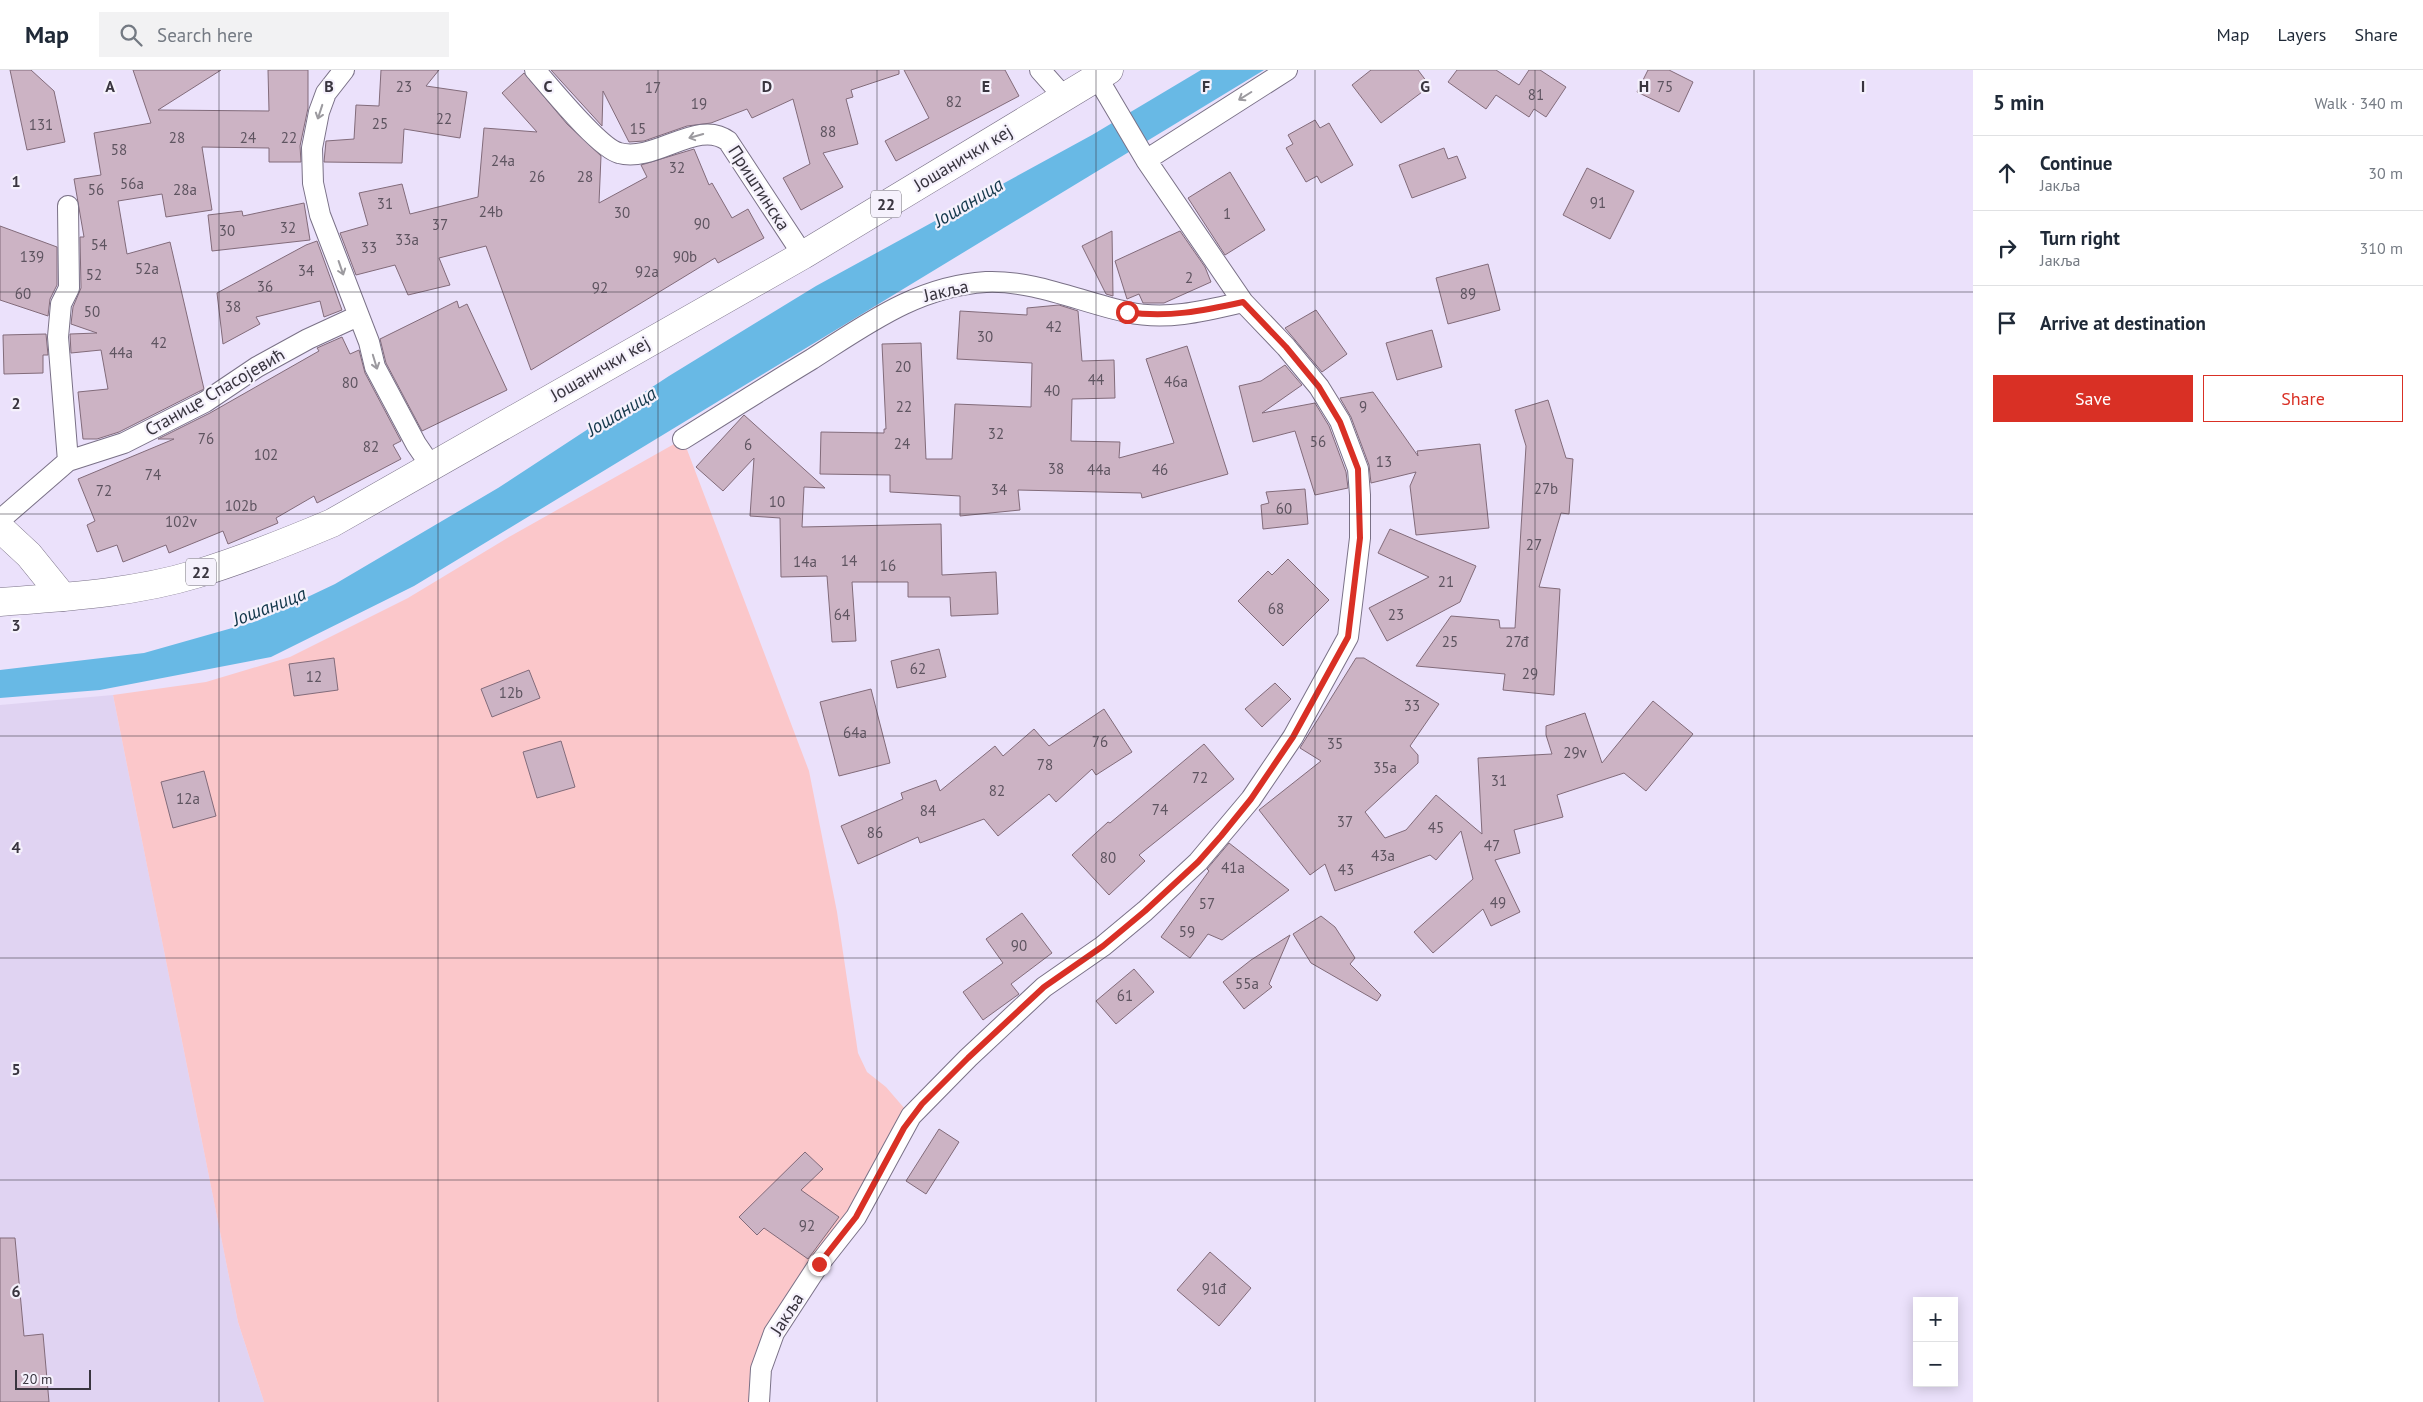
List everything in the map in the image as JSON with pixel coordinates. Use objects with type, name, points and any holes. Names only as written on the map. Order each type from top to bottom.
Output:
[{"type":"main road","name":"Јошанички кеј","points":[[0,602],[63,597],[144,586],[195,574],[267,551],[332,523],[803,255],[1064,97],[1105,82]]},
{"type":"main road","points":[[0,528],[29,555],[63,597]]},
{"type":"street","points":[[344,70],[326,93],[319,112],[312,148],[311,166],[313,183],[320,215],[369,342],[375,367],[416,444],[431,466]]},
{"type":"street","name":"Приштинска","points":[[535,70],[595,136],[618,153],[632,154],[653,151],[697,135],[712,132],[728,140],[803,255]]},
{"type":"street","points":[[1040,70],[1064,97]]},
{"type":"street","points":[[1144,156],[1287,70]]},
{"type":"street","name":"Јакља","points":[[759,1402],[761,1369],[766,1351],[774,1334],[819,1264],[856,1217],[912,1116],[968,1058],[1044,987],[1110,940],[1145,911],[1198,862],[1251,799],[1278,760],[1297,730],[1348,637],[1360,538],[1358,469],[1340,422],[1319,387],[1286,347],[1243,302],[1144,156],[1105,82]]},
{"type":"street","points":[[68,206],[69,288],[61,304],[58,337],[68,461]]},
{"type":"street","name":"Јакља","points":[[683,439],[889,310],[940,289],[987,282],[1010,284],[1062,293],[1127,312],[1148,315],[1195,313],[1243,302]]},
{"type":"street","name":"Станице Спасојевић","points":[[0,520],[68,461],[124,443],[205,402],[257,367],[308,339],[358,316]]},
{"type":"shaded area","points":[[683,439],[809,771],[837,912],[858,1053],[867,1072],[886,1087],[911,1116],[792,1304],[759,1402],[264,1402],[238,1322],[113,695],[206,682],[290,657],[408,598],[509,537]]},
{"type":"shaded area","points":[[113,695],[238,1322],[264,1402],[0,1402],[0,705]]},
{"type":"water","name":"Јошаница","points":[[1201,70],[1264,70],[414,586],[271,657],[100,690],[0,698],[0,670],[144,653],[257,621],[335,584],[498,488],[669,376],[816,286],[1092,135]]},
{"type":"building","points":[[10,70],[31,70],[54,91],[65,142],[27,150]]},
{"type":"building","points":[[133,70],[221,70],[158,110],[269,111],[268,70],[308,70],[308,108],[300,146],[301,162],[269,162],[269,148],[202,147],[212,210],[166,217],[162,194],[118,201],[127,254],[170,242],[204,389],[119,432],[97,439],[83,439],[78,392],[108,389],[101,350],[71,353],[70,334],[97,333],[71,324],[73,307],[81,288],[80,237],[84,237],[74,179],[101,175],[94,133],[151,123]]},
{"type":"building","points":[[381,70],[439,70],[426,86],[467,92],[460,138],[404,129],[402,163],[324,162],[326,141],[354,139],[356,105],[379,106]]},
{"type":"building","points":[[551,70],[899,70],[899,74],[851,90],[853,97],[846,99],[858,144],[823,153],[843,187],[801,210],[783,178],[810,164],[793,99],[752,118],[747,109],[711,123],[687,126],[644,141],[629,142],[603,91],[602,126]]},
{"type":"building","points":[[904,70],[1005,70],[1019,96],[896,161],[885,141],[929,118]]},
{"type":"building","points":[[1371,70],[1418,70],[1430,86],[1381,123],[1352,85]]},
{"type":"building","points":[[1457,70],[1496,70],[1519,85],[1529,70],[1540,70],[1566,87],[1546,117],[1534,109],[1529,117],[1496,95],[1486,109],[1448,82]]},
{"type":"building","points":[[1648,70],[1669,70],[1693,82],[1679,112],[1637,92]]},
{"type":"building","points":[[524,73],[567,124],[601,156],[599,203],[647,177],[641,165],[694,149],[709,185],[712,183],[732,218],[748,209],[764,238],[718,263],[715,258],[531,370],[486,246],[439,258],[450,285],[408,295],[395,265],[356,275],[340,233],[368,225],[359,193],[402,184],[410,214],[478,197],[484,128],[537,132],[502,93]]},
{"type":"building","points":[[1315,120],[1320,128],[1329,123],[1353,165],[1321,183],[1317,176],[1306,182],[1286,148],[1293,144],[1288,135]]},
{"type":"building","points":[[1444,148],[1448,159],[1457,156],[1466,178],[1412,198],[1399,165]]},
{"type":"building","points":[[1587,168],[1634,191],[1610,239],[1563,215]]},
{"type":"building","points":[[1230,172],[1265,230],[1225,255],[1188,198]]},
{"type":"building","points":[[304,203],[310,240],[212,251],[208,215],[242,211],[243,216]]},
{"type":"building","points":[[0,226],[57,247],[57,285],[50,299],[48,316],[0,300]]},
{"type":"building","points":[[1112,231],[1113,296],[1106,294],[1082,246]]},
{"type":"building","points":[[1180,231],[1205,267],[1211,282],[1164,303],[1143,303],[1139,294],[1127,299],[1115,261]]},
{"type":"building","points":[[317,241],[342,310],[324,317],[320,301],[256,317],[260,324],[223,344],[217,293],[306,245]]},
{"type":"building","points":[[1488,264],[1500,310],[1448,324],[1436,278]]},
{"type":"building","points":[[457,301],[459,308],[467,304],[507,390],[422,431],[386,363],[380,339]]},
{"type":"building","points":[[1059,305],[1078,311],[1082,361],[1114,360],[1115,398],[1072,399],[1071,441],[1120,442],[1119,458],[1174,443],[1146,359],[1187,346],[1228,474],[1142,498],[1141,493],[1018,490],[1020,510],[960,516],[960,496],[890,492],[890,475],[820,474],[821,432],[884,433],[884,429],[886,429],[882,344],[921,343],[926,459],[952,459],[955,404],[1031,407],[1032,363],[957,359],[960,311],[1027,315],[1027,308]]},
{"type":"building","points":[[1316,310],[1347,354],[1322,372],[1285,328]]},
{"type":"building","points":[[1432,330],[1442,367],[1397,380],[1386,343]]},
{"type":"building","points":[[46,334],[48,355],[43,355],[43,373],[4,374],[3,335]]},
{"type":"building","points":[[342,337],[350,354],[359,350],[365,373],[401,441],[393,445],[401,459],[317,503],[314,496],[276,518],[278,523],[228,544],[223,531],[169,553],[166,545],[123,562],[117,545],[97,552],[87,525],[95,521],[78,479],[174,439],[158,439],[210,413],[319,351],[317,348]]},
{"type":"building","points":[[1285,365],[1302,385],[1262,413],[1315,403],[1329,426],[1346,472],[1348,488],[1315,495],[1295,431],[1253,442],[1239,386],[1261,381]]},
{"type":"building","points":[[1373,392],[1418,456],[1417,451],[1480,444],[1489,528],[1416,535],[1410,486],[1416,472],[1371,483],[1369,465],[1351,417],[1340,398]]},
{"type":"building","points":[[1548,400],[1566,458],[1573,459],[1569,514],[1561,513],[1539,587],[1560,589],[1554,695],[1503,690],[1505,674],[1416,666],[1451,616],[1499,620],[1500,628],[1515,628],[1526,446],[1515,410]]},
{"type":"building","points":[[744,415],[825,488],[804,487],[802,527],[941,524],[942,575],[996,572],[998,614],[951,616],[950,597],[908,597],[908,582],[852,582],[856,641],[832,642],[827,576],[781,577],[780,518],[750,516],[754,458],[723,491],[696,467]]},
{"type":"building","points":[[1305,489],[1308,524],[1263,529],[1261,505],[1269,503],[1266,492]]},
{"type":"building","points":[[1390,529],[1476,566],[1460,602],[1387,641],[1369,608],[1429,577],[1378,553]]},
{"type":"building","points":[[1288,559],[1329,600],[1283,646],[1238,601],[1268,571],[1272,575]]},
{"type":"building","points":[[939,649],[946,677],[897,688],[891,661]]},
{"type":"building","points":[[334,658],[338,690],[294,696],[289,664]]},
{"type":"building","points":[[1356,658],[1364,658],[1439,704],[1410,746],[1418,755],[1418,763],[1365,812],[1385,838],[1406,830],[1436,795],[1482,834],[1478,758],[1552,754],[1546,735],[1546,726],[1585,713],[1602,763],[1653,701],[1693,734],[1646,791],[1624,773],[1557,795],[1563,817],[1514,830],[1520,853],[1495,860],[1520,912],[1491,926],[1483,909],[1433,953],[1414,932],[1473,879],[1461,831],[1436,860],[1430,855],[1335,891],[1325,864],[1310,875],[1259,810],[1321,761],[1300,748]]},
{"type":"building","points":[[529,670],[540,698],[492,717],[481,689]]},
{"type":"building","points":[[1275,683],[1291,699],[1262,727],[1245,709]]},
{"type":"building","points":[[871,689],[890,763],[839,776],[820,702]]},
{"type":"building","points":[[1104,709],[1132,752],[1096,775],[1092,769],[1056,802],[1049,794],[998,836],[984,819],[920,843],[918,837],[858,864],[841,826],[903,799],[901,793],[936,780],[940,791],[995,746],[1003,756],[1034,729],[1049,746]]},
{"type":"building","points":[[561,741],[575,787],[537,798],[523,752]]},
{"type":"building","points":[[1204,744],[1234,779],[1139,855],[1145,861],[1109,895],[1072,855],[1108,822],[1110,823]]},
{"type":"building","points":[[204,771],[216,816],[173,828],[161,782]]},
{"type":"building","points":[[1229,843],[1289,890],[1222,940],[1208,934],[1190,958],[1161,937],[1209,871],[1207,869]]},
{"type":"building","points":[[1022,913],[1052,953],[1011,984],[1019,994],[983,1020],[963,992],[1003,963],[986,939]]},
{"type":"building","points":[[1321,916],[1335,927],[1355,958],[1350,964],[1381,995],[1377,1001],[1311,963],[1293,934]]},
{"type":"building","points":[[1290,935],[1269,984],[1272,987],[1244,1009],[1223,982],[1251,960]]},
{"type":"building","points":[[1134,969],[1154,992],[1116,1024],[1096,1001]]},
{"type":"building","points":[[939,1129],[959,1142],[926,1194],[906,1181]]},
{"type":"building","points":[[805,1152],[823,1169],[801,1190],[839,1217],[808,1259],[764,1228],[757,1235],[739,1217]]},
{"type":"building","points":[[0,1238],[15,1238],[24,1336],[43,1334],[49,1402],[0,1402]]},
{"type":"building","points":[[1210,1252],[1251,1288],[1219,1326],[1177,1290]]},
{"type":"route","points":[[819,1264],[856,1217],[904,1128],[922,1104],[1044,987],[1103,946],[1145,911],[1198,862],[1221,836],[1251,799],[1293,737],[1318,688],[1348,637],[1360,538],[1361,520],[1358,469],[1340,422],[1319,387],[1286,347],[1243,302],[1195,313],[1173,315],[1148,315],[1127,312]]}]
